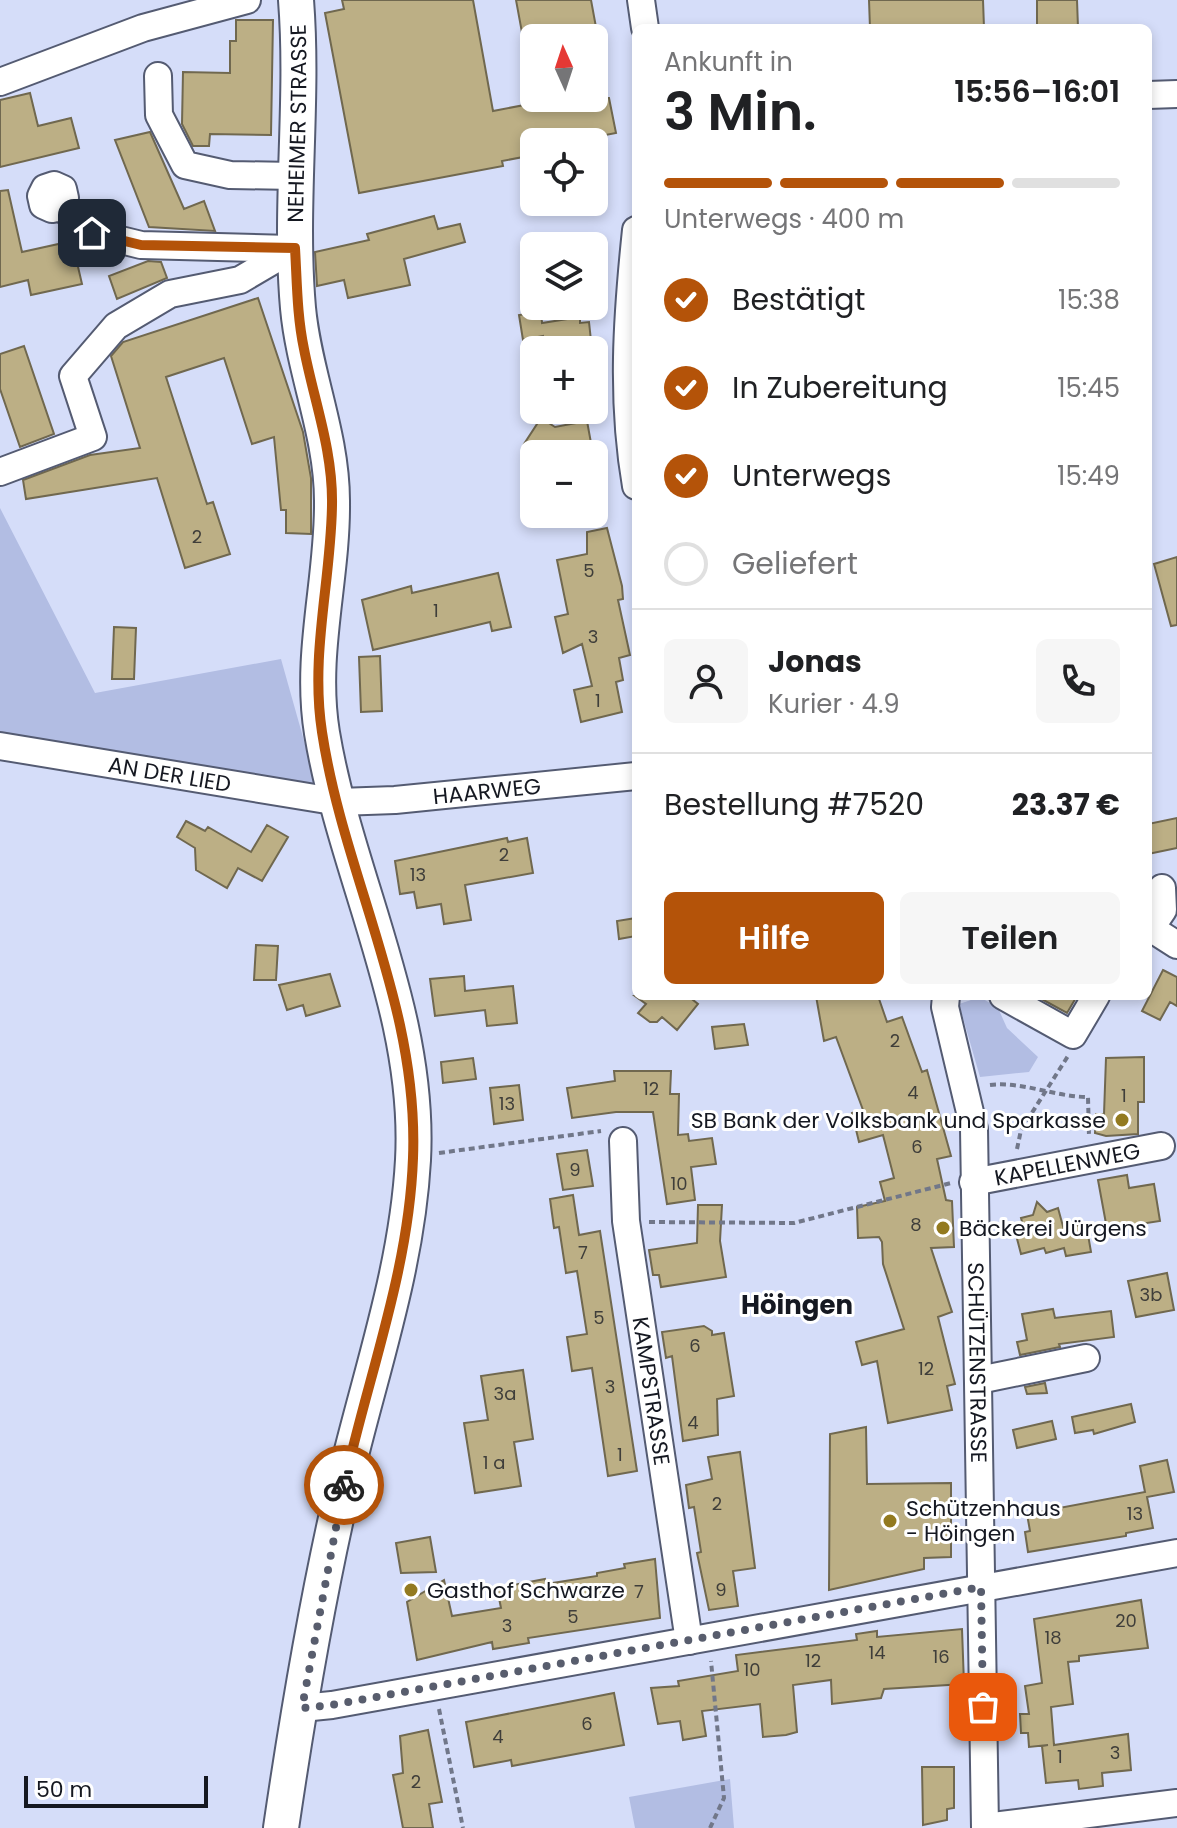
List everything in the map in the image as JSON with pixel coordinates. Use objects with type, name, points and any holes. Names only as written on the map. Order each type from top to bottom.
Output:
[{"type":"main road","name":"NEHEIMER STRASSE","points":[[281,1828],[345,1481],[406,1237],[413,1157],[412,1099],[404,1039],[382,946],[322,733],[317,682],[332,505],[331,475],[304,349],[293,249],[296,0]]},
{"type":"street","points":[[0,82],[143,28],[247,0]]},
{"type":"street","points":[[641,0],[644,24]]},
{"type":"street","points":[[158,76],[159,115],[185,165],[230,175],[295,176]]},
{"type":"street","points":[[1152,95],[1177,94]]},
{"type":"street","name":"NEHEIMER STRASSE","points":[[61,207],[92,233],[141,245],[293,249]]},
{"type":"street","points":[[0,472],[93,437],[73,376],[116,326],[170,294],[240,280],[293,249]]},
{"type":"street","points":[[632,270],[625,341],[632,441]]},
{"type":"street","name":"AN DER LIED","points":[[0,746],[339,802]]},
{"type":"street","name":"HAARWEG","points":[[339,802],[395,800],[632,776]]},
{"type":"street","points":[[1152,927],[1163,910],[1162,888]]},
{"type":"street","points":[[1152,931],[1177,945]]},
{"type":"street","name":"SCHÜTZENSTRASSE","points":[[946,1000],[974,1129],[985,1828]]},
{"type":"street","points":[[1010,1000],[1073,1035],[1094,1000]]},
{"type":"street","name":"KAMPSTRASSE","points":[[623,1141],[626,1221],[698,1640]]},
{"type":"street","name":"KAPELLENWEG","points":[[973,1182],[1161,1146]]},
{"type":"street","points":[[979,1380],[1086,1358]]},
{"type":"street","points":[[302,1708],[435,1687],[1177,1553]]},
{"type":"street","points":[[985,1828],[1177,1803]]},
{"type":"path","points":[[1014,1175],[1021,1130],[1043,1092],[1063,1067],[1073,1035]]},
{"type":"path","points":[[967,1088],[1003,1083],[1088,1097],[1089,1160]]},
{"type":"path","points":[[413,1157],[599,1130],[623,1141]]},
{"type":"path","points":[[626,1221],[794,1223],[941,1183],[973,1182]]},
{"type":"path","points":[[698,1640],[724,1780],[724,1798],[710,1828]]},
{"type":"path","points":[[435,1687],[463,1828]]},
{"type":"shaded area","points":[[0,508],[95,693],[281,659],[317,787],[0,735]]},
{"type":"shaded area","points":[[985,1000],[998,1008],[1007,1028],[1038,1057],[1029,1072],[980,1077],[959,1004]]},
{"type":"shaded area","points":[[730,1779],[734,1828],[635,1828],[629,1797]]},
{"type":"building","points":[[342,0],[473,0],[493,111],[520,106],[520,112],[608,112],[609,98],[616,133],[608,135],[608,128],[520,128],[520,158],[502,161],[503,166],[359,193],[325,13],[344,9]]},
{"type":"building","points":[[516,0],[591,0],[595,24],[520,24]]},
{"type":"building","points":[[869,0],[983,0],[984,24],[870,24]]},
{"type":"building","points":[[1037,0],[1077,0],[1078,24],[1037,24]]},
{"type":"building","points":[[236,20],[273,20],[271,135],[210,134],[209,146],[193,146],[182,124],[183,72],[230,73],[230,41],[236,41]]},
{"type":"building","points":[[30,93],[38,126],[71,118],[79,148],[0,167],[0,100]]},
{"type":"building","points":[[150,132],[184,209],[204,201],[215,231],[149,227],[115,140]]},
{"type":"building","points":[[8,190],[22,252],[72,241],[82,284],[31,295],[28,280],[0,287],[0,191]]},
{"type":"building","points":[[434,216],[438,229],[460,224],[465,242],[404,259],[410,285],[348,298],[344,280],[317,286],[315,252],[369,240],[367,234]]},
{"type":"building","points":[[148,261],[161,262],[167,278],[117,299],[109,276]]},
{"type":"building","points":[[258,298],[303,432],[311,478],[311,534],[286,533],[286,510],[281,510],[274,437],[252,444],[224,358],[166,377],[207,504],[213,502],[230,554],[185,568],[157,478],[26,499],[23,480],[90,455],[140,448],[111,356],[123,342]]},
{"type":"building","points":[[519,315],[520,320],[542,320],[542,323],[561,320],[589,322],[590,336],[522,336]]},
{"type":"building","points":[[24,346],[54,434],[20,447],[0,389],[0,354]]},
{"type":"building","points":[[537,424],[555,427],[588,424],[590,440],[527,440]]},
{"type":"building","points":[[607,528],[622,586],[623,599],[618,600],[630,655],[619,658],[623,680],[616,682],[622,712],[581,722],[574,690],[592,686],[582,644],[563,653],[555,617],[568,614],[557,560],[587,554],[587,532]]},
{"type":"building","points":[[1177,557],[1177,625],[1171,626],[1154,564]]},
{"type":"building","points":[[498,573],[511,627],[492,631],[490,622],[373,650],[362,600],[411,586],[412,593]]},
{"type":"building","points":[[114,627],[136,628],[134,679],[112,679]]},
{"type":"building","points":[[380,656],[382,711],[361,712],[359,657]]},
{"type":"building","points":[[1177,818],[1177,848],[1152,853],[1152,823]]},
{"type":"building","points":[[186,821],[205,831],[208,827],[251,852],[267,825],[288,837],[262,881],[238,868],[227,888],[196,870],[195,848],[177,837]]},
{"type":"building","points":[[507,838],[508,842],[527,838],[533,873],[465,885],[471,920],[444,924],[441,904],[417,908],[414,892],[400,894],[395,861]]},
{"type":"building","points":[[632,919],[632,937],[619,939],[617,921]]},
{"type":"building","points":[[256,945],[278,946],[276,980],[254,980]]},
{"type":"building","points":[[1163,970],[1177,977],[1177,1006],[1170,1002],[1160,1020],[1142,1011],[1148,1000],[1152,1000],[1152,991]]},
{"type":"building","points":[[330,974],[340,1006],[306,1016],[303,1005],[287,1010],[279,985]]},
{"type":"building","points":[[464,976],[465,991],[513,986],[517,1023],[487,1026],[485,1010],[435,1016],[430,979]]},
{"type":"building","points":[[640,1000],[693,1000],[698,1004],[677,1030],[662,1017],[657,1022],[650,1022],[638,1013],[646,1004]]},
{"type":"building","points":[[817,1000],[879,1000],[887,1022],[902,1017],[922,1072],[927,1070],[951,1156],[937,1159],[946,1200],[952,1201],[954,1247],[931,1248],[952,1312],[938,1317],[955,1384],[947,1386],[952,1410],[888,1423],[877,1361],[862,1365],[856,1342],[904,1329],[883,1264],[882,1242],[879,1237],[858,1238],[857,1207],[885,1201],[880,1182],[894,1178],[883,1135],[859,1142],[852,1113],[863,1110],[836,1037],[824,1041]]},
{"type":"building","points":[[1043,1000],[1075,1000],[1067,1013]]},
{"type":"building","points":[[744,1024],[748,1045],[715,1049],[712,1027]]},
{"type":"building","points":[[1144,1057],[1144,1102],[1138,1102],[1138,1134],[1106,1136],[1095,1133],[1096,1114],[1104,1114],[1106,1058]]},
{"type":"building","points":[[473,1058],[476,1079],[443,1083],[441,1062]]},
{"type":"building","points":[[614,1071],[671,1071],[670,1094],[679,1094],[678,1135],[688,1134],[689,1141],[712,1138],[716,1164],[691,1167],[695,1200],[667,1204],[653,1112],[616,1112],[572,1118],[567,1088],[615,1081]]},
{"type":"building","points":[[519,1085],[523,1120],[494,1124],[490,1088]]},
{"type":"building","points":[[587,1150],[593,1186],[563,1190],[557,1154]]},
{"type":"building","points":[[1127,1175],[1129,1188],[1154,1184],[1160,1221],[1107,1229],[1098,1180]]},
{"type":"building","points":[[573,1195],[579,1235],[600,1231],[637,1471],[608,1476],[592,1368],[572,1371],[567,1337],[587,1334],[577,1271],[566,1273],[559,1227],[554,1228],[550,1199]]},
{"type":"building","points":[[1037,1202],[1047,1212],[1058,1208],[1064,1230],[1086,1223],[1091,1252],[1066,1256],[1064,1248],[1046,1253],[1044,1248],[1021,1254],[1015,1231],[1024,1229],[1021,1218],[1033,1215]]},
{"type":"building","points":[[698,1205],[722,1205],[720,1241],[726,1277],[661,1287],[659,1275],[653,1275],[649,1250],[697,1243]]},
{"type":"building","points":[[1167,1273],[1174,1310],[1136,1317],[1128,1281]]},
{"type":"building","points":[[1053,1309],[1055,1318],[1111,1311],[1114,1337],[1059,1344],[1060,1347],[1020,1355],[1017,1342],[1027,1340],[1022,1314]]},
{"type":"building","points":[[704,1326],[712,1331],[712,1335],[724,1333],[734,1396],[717,1399],[718,1435],[683,1441],[672,1356],[666,1358],[662,1332]]},
{"type":"building","points":[[523,1370],[533,1439],[514,1442],[521,1486],[475,1493],[464,1423],[488,1420],[481,1376]]},
{"type":"building","points":[[1045,1383],[1047,1393],[1027,1394],[1025,1387]]},
{"type":"building","points":[[1131,1404],[1135,1422],[1094,1434],[1093,1430],[1075,1433],[1072,1417]]},
{"type":"building","points":[[1052,1421],[1056,1439],[1017,1448],[1013,1430]]},
{"type":"building","name":"Schützenhaus - Höingen","points":[[866,1427],[867,1484],[951,1483],[951,1557],[924,1558],[924,1569],[829,1590],[830,1434]]},
{"type":"building","points":[[740,1452],[755,1568],[733,1571],[738,1606],[709,1610],[697,1553],[701,1552],[694,1507],[689,1508],[686,1485],[712,1479],[708,1457]]},
{"type":"building","points":[[1167,1460],[1174,1492],[1147,1497],[1153,1528],[1126,1533],[1126,1536],[1028,1552],[1025,1532],[1030,1531],[1027,1514],[1145,1492],[1140,1466]]},
{"type":"building","points":[[430,1537],[436,1572],[401,1573],[396,1543]]},
{"type":"building","points":[[655,1559],[660,1618],[528,1638],[529,1643],[493,1649],[492,1642],[417,1660],[407,1602],[444,1580],[452,1616],[501,1608],[497,1588],[545,1579],[546,1584],[597,1576],[597,1573],[625,1568],[624,1564]]},
{"type":"building","points":[[1141,1600],[1148,1648],[1079,1656],[1079,1661],[1068,1662],[1073,1704],[1051,1707],[1054,1745],[1128,1734],[1131,1770],[1102,1773],[1103,1786],[1079,1789],[1078,1780],[1046,1783],[1042,1746],[1048,1745],[1029,1747],[1028,1733],[1021,1733],[1020,1714],[1029,1714],[1025,1686],[1042,1683],[1034,1619]]},
{"type":"building","points":[[962,1629],[964,1684],[884,1689],[881,1698],[832,1704],[831,1680],[793,1685],[797,1732],[786,1735],[763,1737],[760,1704],[702,1711],[706,1736],[683,1740],[680,1721],[658,1724],[651,1688],[679,1686],[678,1681],[738,1671],[736,1655],[857,1640],[856,1634],[877,1631],[877,1637]]},
{"type":"building","points":[[614,1693],[624,1745],[512,1766],[511,1760],[474,1767],[466,1722]]},
{"type":"building","points":[[428,1730],[442,1802],[429,1804],[433,1828],[403,1828],[393,1775],[403,1773],[400,1736]]},
{"type":"building","points":[[922,1767],[954,1767],[954,1808],[947,1809],[947,1820],[923,1825]]},
{"type":"way so far","points":[[344,1485],[302,1708],[708,1639],[981,1587],[983,1707]]},
{"type":"place","name":"SB Bank der Volksbank und Sparkasse","points":[[1122,1120]]},
{"type":"place","name":"Bäckerei Jürgens","points":[[943,1228]]},
{"type":"place","name":"Schützenhaus - Höingen","points":[[890,1521]]},
{"type":"place","name":"Gasthof Schwarze","points":[[411,1590]]},
{"type":"district","name":"Höingen","points":[[797,1305]]},
{"type":"route","points":[[92,233],[141,245],[295,248],[298,310],[304,349],[319,405],[331,475],[332,505],[319,627],[317,682],[322,733],[359,876],[382,946],[404,1039],[412,1099],[413,1157],[406,1237],[344,1485]]}]
